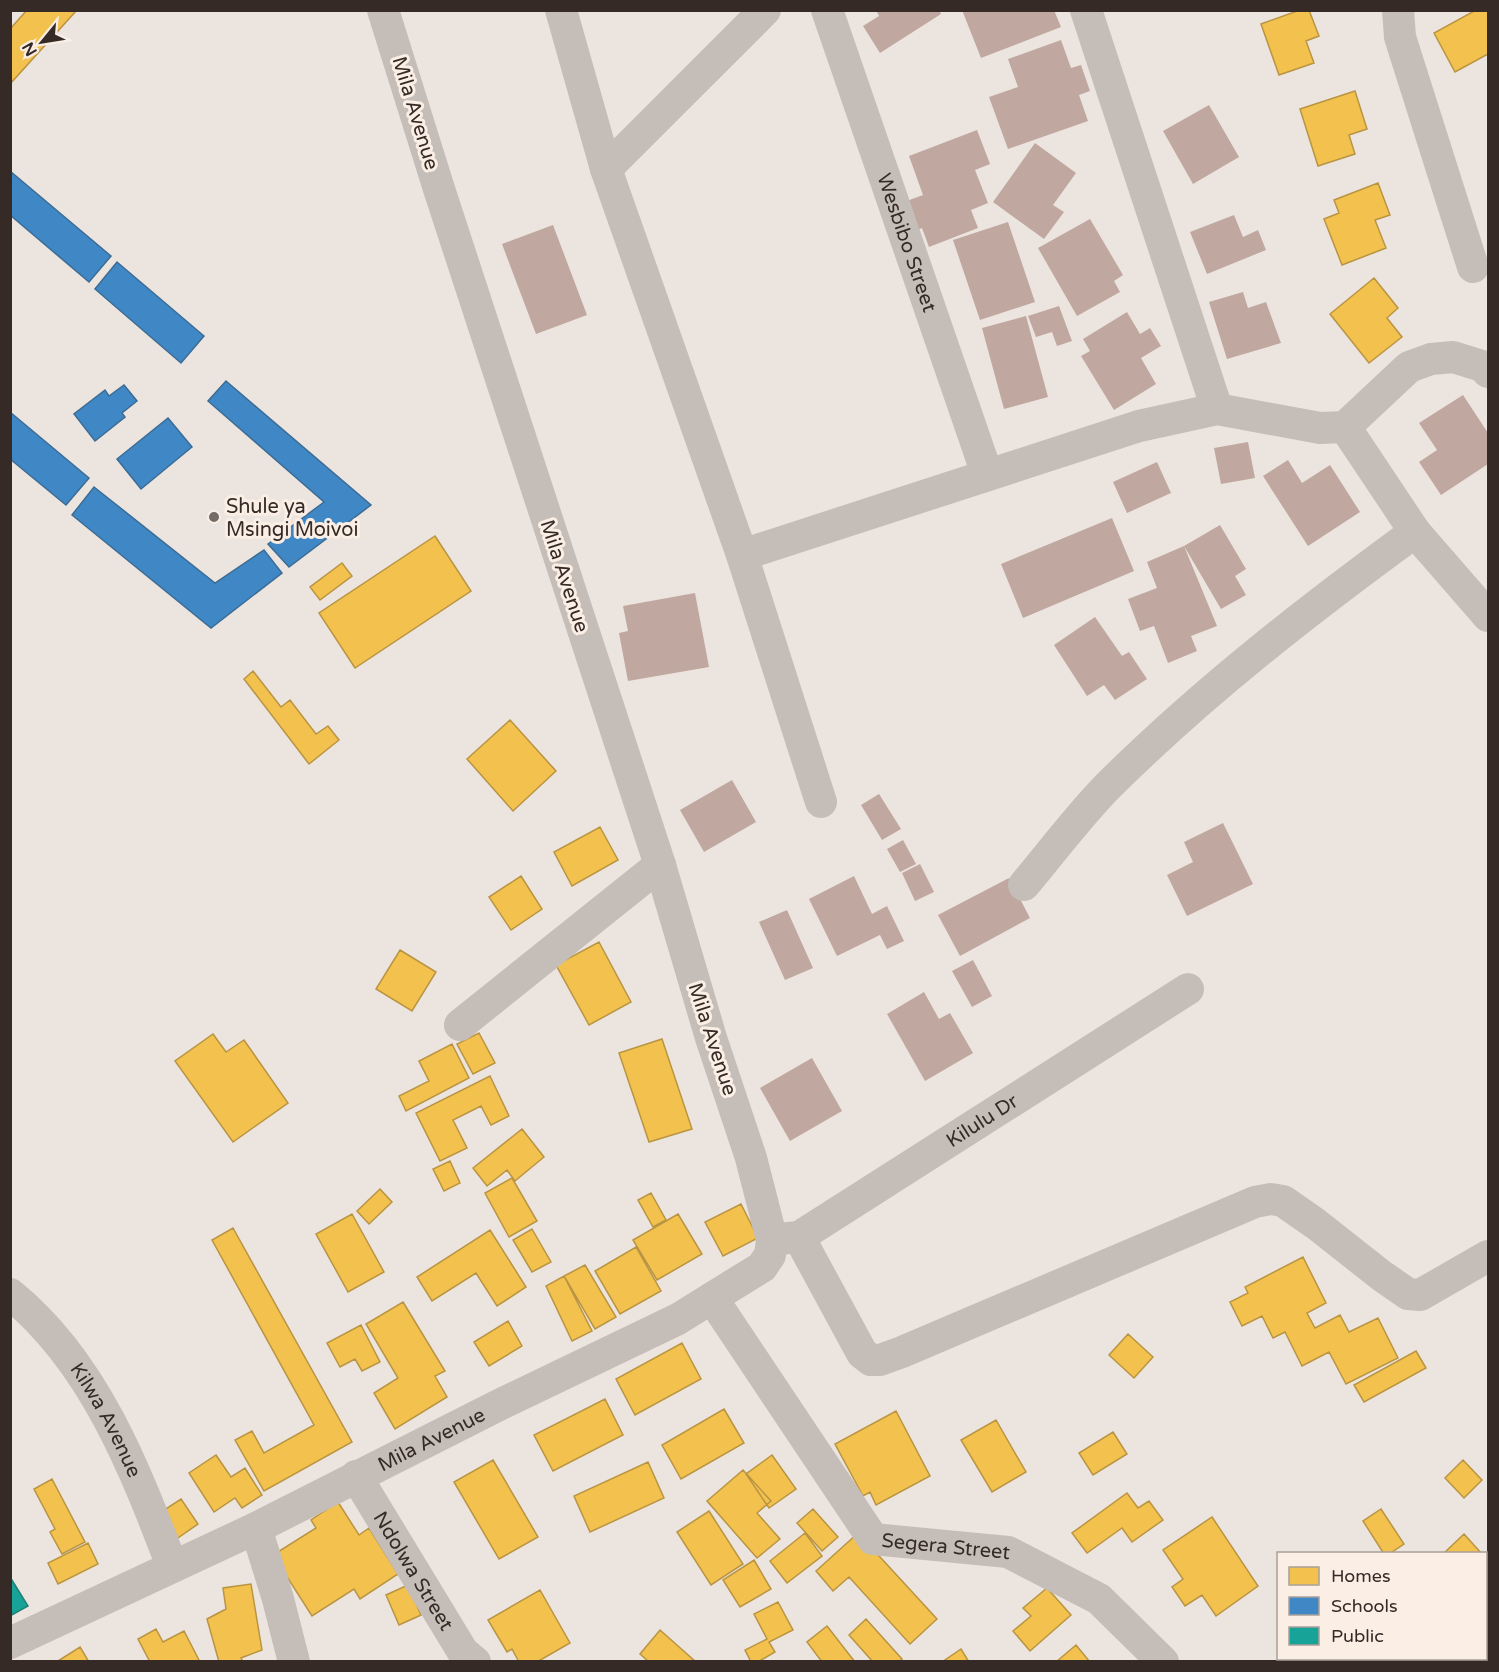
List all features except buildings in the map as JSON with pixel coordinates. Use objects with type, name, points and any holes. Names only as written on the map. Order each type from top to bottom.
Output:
[{"type":"street","name":"Mila Avenue","points":[[10,1643],[256,1528],[356,1476],[678,1319],[762,1267],[770,1254],[785,1238],[751,1158],[711,1038],[660,865],[383,10]]},
{"type":"street","points":[[561,10],[606,169],[742,555],[821,802]]},
{"type":"street","points":[[606,169],[765,10]]},
{"type":"street","name":"Wesbibo Street","points":[[827,10],[987,474]]},
{"type":"street","points":[[1086,10],[1217,409]]},
{"type":"street","points":[[1398,10],[1400,37],[1473,267]]},
{"type":"street","points":[[742,555],[1139,426],[1217,409],[1320,428],[1345,427],[1409,367],[1431,359],[1453,357],[1482,366],[1488,372]]},
{"type":"street","points":[[1345,427],[1415,532],[1488,616]]},
{"type":"street","points":[[1024,885],[1108,786],[1180,717],[1325,599],[1415,532]]},
{"type":"street","points":[[460,1025],[660,865]]},
{"type":"street","name":"Kilulu Dr","points":[[785,1238],[1188,989]]},
{"type":"street","points":[[785,1238],[862,1353],[871,1360],[880,1360],[902,1352],[1255,1202],[1271,1199],[1283,1201],[1408,1294],[1420,1295],[1488,1256]]},
{"type":"street","name":"Kilwa Avenue","points":[[10,1294],[31,1311],[80,1371],[120,1442],[172,1566]]},
{"type":"street","name":"Segera Street","points":[[712,1298],[873,1539],[1008,1552],[1100,1599],[1163,1662]]},
{"type":"street","name":"Ndolwa Street","points":[[356,1476],[463,1652],[475,1662]]},
{"type":"street","points":[[256,1528],[294,1662]]},
{"type":"place","name":"Shule ya Msingi Moivoi","points":[[214,517]]}]
